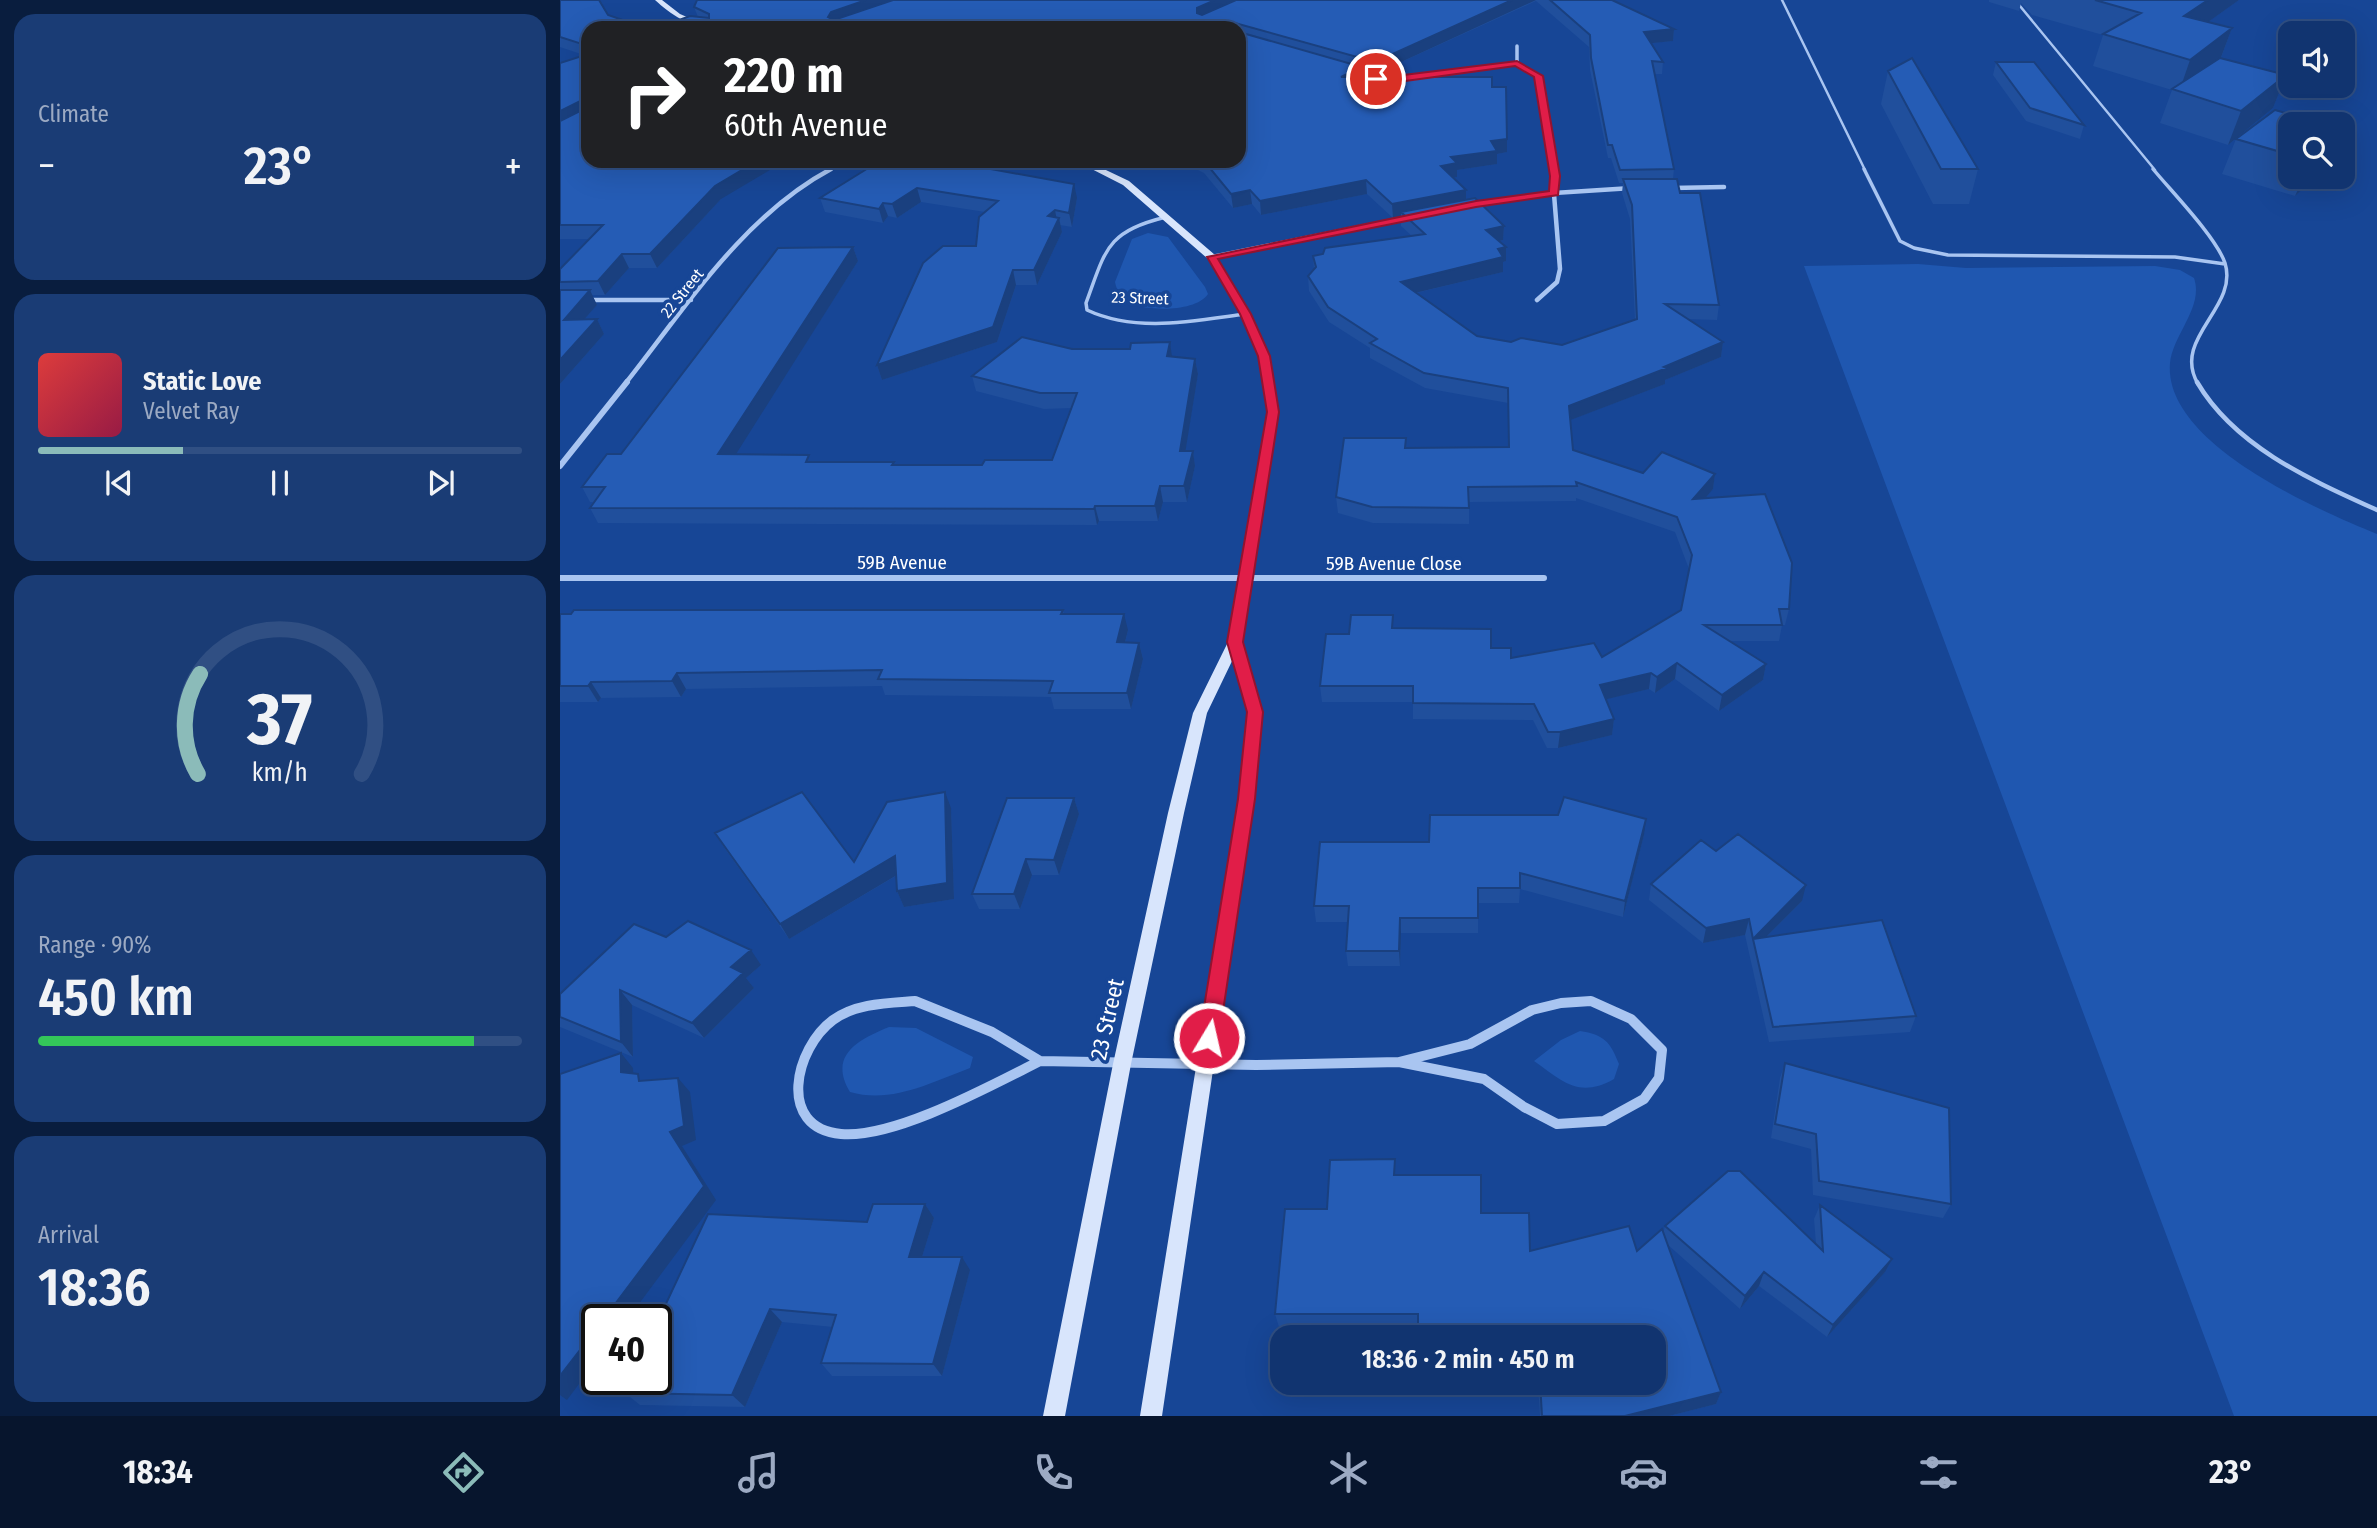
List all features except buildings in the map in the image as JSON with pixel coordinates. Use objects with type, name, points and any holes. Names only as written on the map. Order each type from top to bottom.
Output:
[{"type":"street","points":[[658,0],[678,15],[692,21]]},
{"type":"street","points":[[1517,46],[1517,64]]},
{"type":"street","points":[[1398,79],[1517,64],[1538,76],[1555,176],[1560,264],[1558,281],[1537,300]]},
{"type":"street","name":"22 Street","points":[[560,466],[691,300],[768,213],[792,193],[833,168]]},
{"type":"street","points":[[1095,168],[1126,183],[1166,217]]},
{"type":"street","points":[[1660,188],[1724,187]]},
{"type":"street","points":[[1462,206],[1554,193],[1634,188]]},
{"type":"street","points":[[1212,257],[1421,215]]},
{"type":"street","name":"23 Street","points":[[1054,1416],[1122,1064],[1200,713],[1235,642],[1273,412],[1264,356],[1245,314],[1212,257],[1166,217]]},
{"type":"street","points":[[585,300],[691,300]]},
{"type":"street","name":"59B Avenue","points":[[560,578],[1244,579]]},
{"type":"street","name":"59B Avenue Close","points":[[1244,579],[1544,578]]},
{"type":"street","name":"23 Street","points":[[1151,1416],[1246,799],[1255,712],[1235,642]]},
{"type":"street","points":[[1040,1061],[992,1031],[915,1001],[863,1006],[834,1019],[814,1038],[797,1070],[796,1095],[811,1122],[840,1135],[877,1130],[958,1100],[1040,1061],[1122,1064],[1399,1062],[1484,1079],[1524,1107],[1557,1124],[1604,1121],[1644,1099],[1659,1077],[1662,1050],[1646,1028],[1617,1009],[1591,1001],[1561,1003],[1532,1010],[1470,1044],[1399,1062]]},
{"type":"lane","points":[[1782,0],[1896,234],[1906,245],[1948,255],[2175,257],[2225,264]]},
{"type":"lane","points":[[2015,0],[2205,232],[2225,264],[2225,279],[2191,350],[2191,371],[2201,393],[2222,416],[2286,464],[2377,510]]},
{"type":"lane","name":"23 Street","points":[[1166,217],[1135,223],[1111,239],[1086,303],[1087,310],[1097,317],[1118,321],[1186,321],[1245,314]]},
{"type":"shaded area","points":[[1148,233],[1168,237],[1205,287],[1208,294],[1202,300],[1183,307],[1161,309],[1132,304],[1125,300],[1115,282],[1132,239]]},
{"type":"shaded area","points":[[1918,264],[1966,268],[2155,266],[2180,270],[2194,278],[2196,289],[2192,310],[2176,342],[2170,363],[2174,392],[2191,420],[2216,446],[2248,469],[2318,508],[2377,534],[2377,1416],[2234,1416],[1804,266]]},
{"type":"shaded area","points":[[889,1027],[916,1028],[973,1057],[970,1068],[912,1090],[881,1095],[850,1092],[842,1068],[844,1059],[857,1044]]},
{"type":"shaded area","points":[[1580,1031],[1601,1037],[1609,1045],[1619,1064],[1614,1079],[1591,1087],[1571,1085],[1534,1061],[1561,1040]]},
{"type":"route","points":[[1209,1038],[1246,799],[1255,712],[1235,642],[1273,412],[1264,356],[1245,314],[1212,257],[1476,204],[1554,193],[1555,176],[1538,76],[1517,64],[1398,79],[1376,79]]}]
